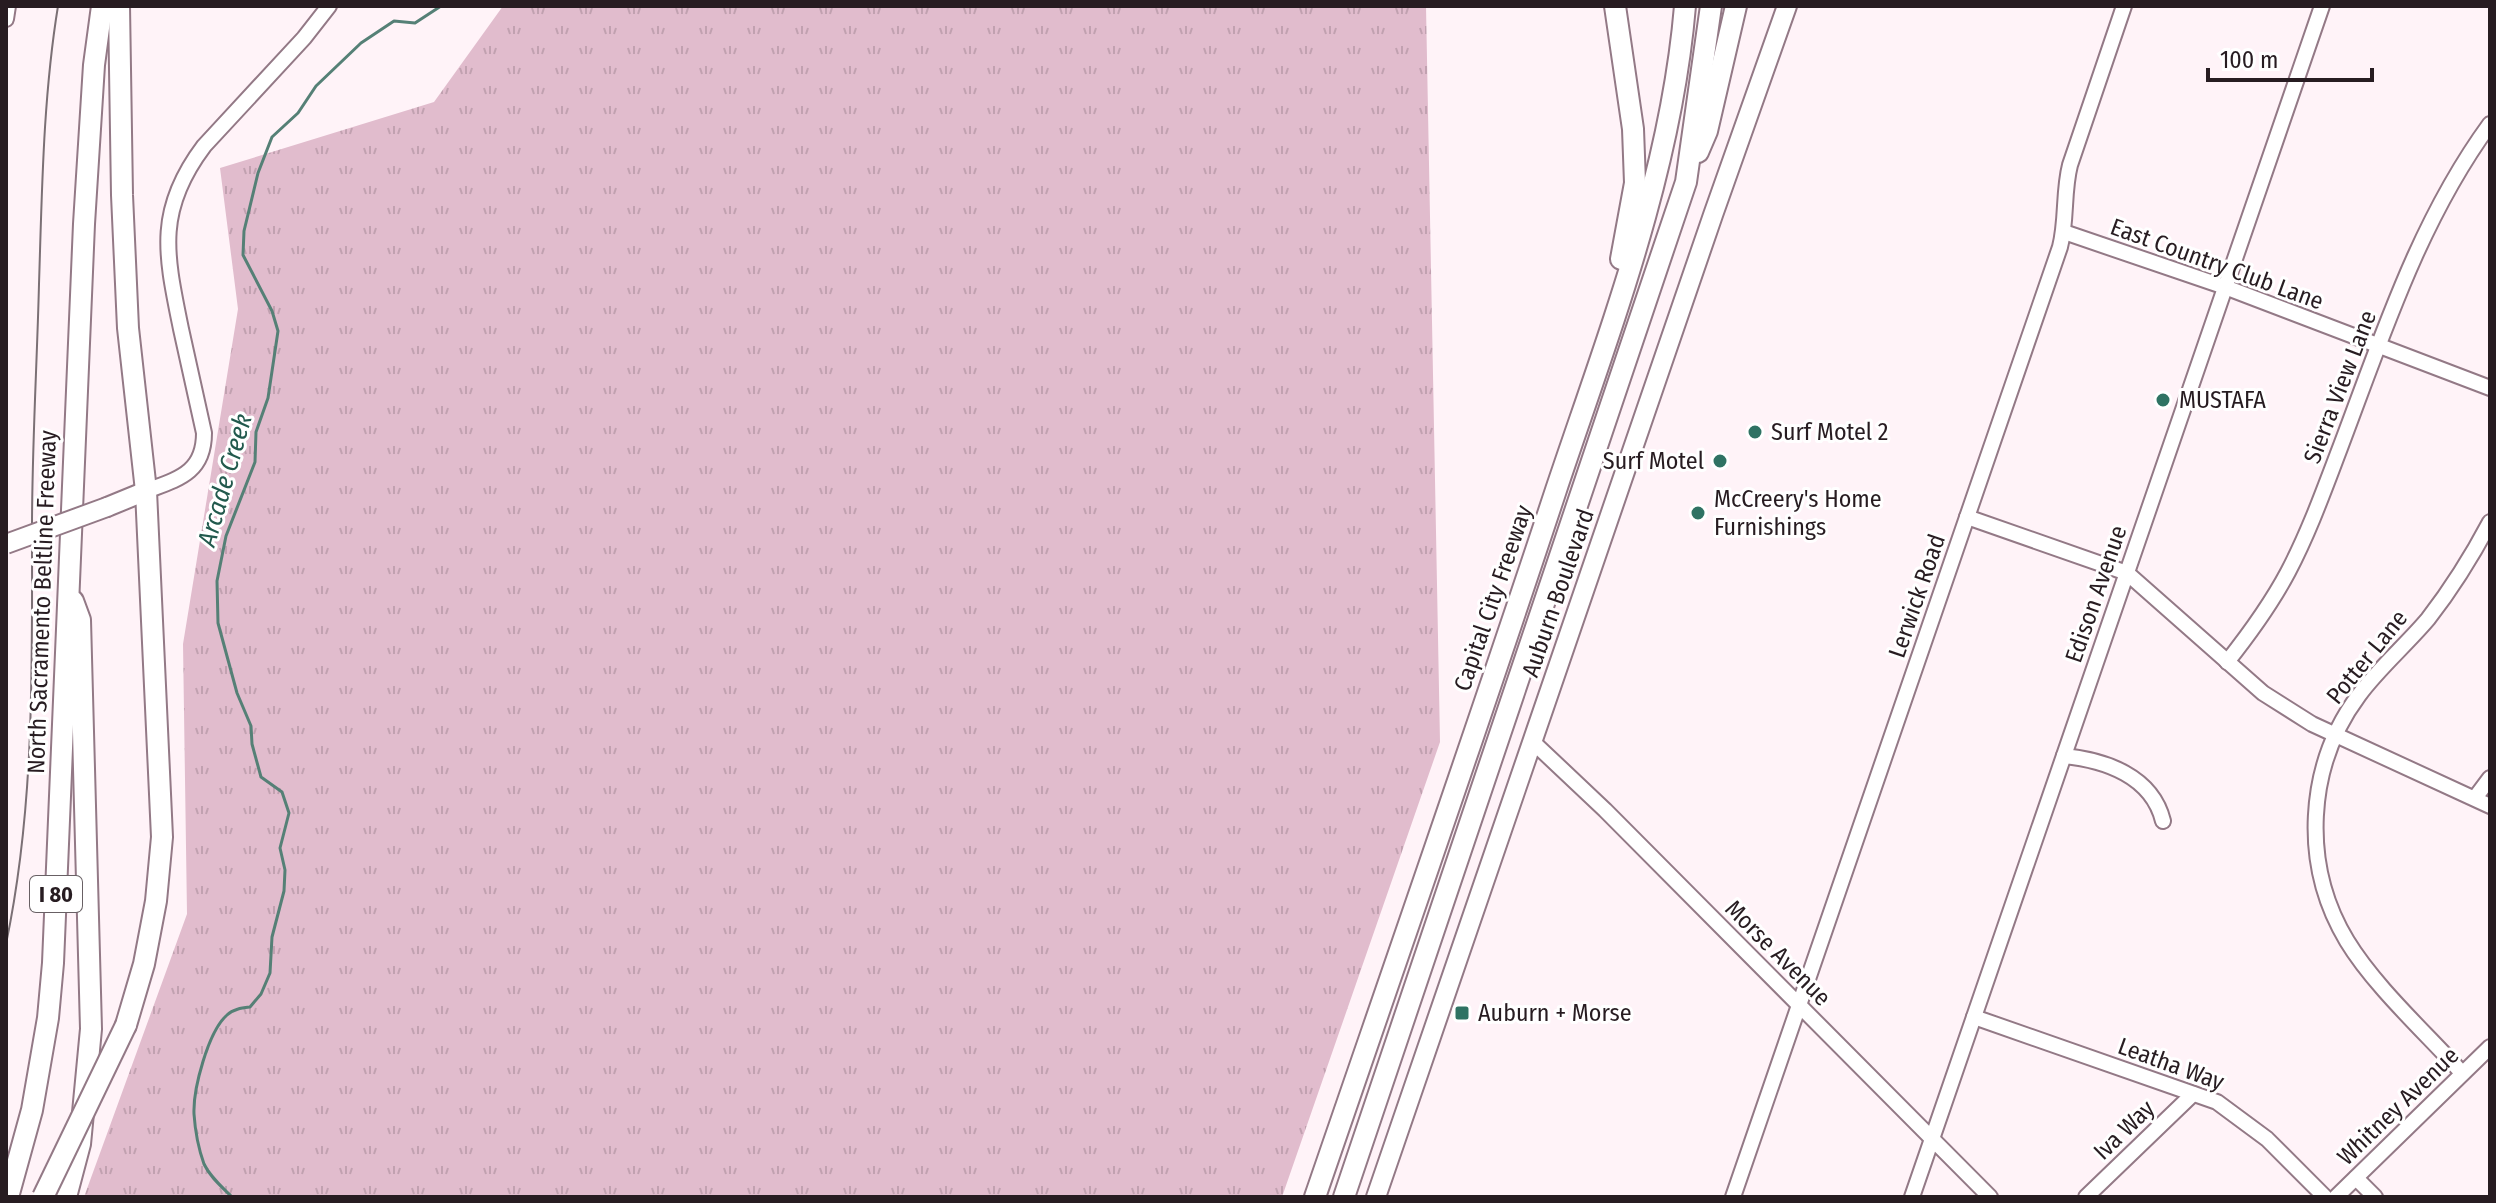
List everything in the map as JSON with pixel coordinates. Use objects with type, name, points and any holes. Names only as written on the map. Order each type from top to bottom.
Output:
[{"type":"highway","name":"North Sacramento Beltline Freeway","points":[[8,1197],[32,1110],[49,1004],[86,186],[94,65],[102,6]]},
{"type":"highway","points":[[43,1197],[126,1025],[144,964],[156,901],[162,837],[146,491],[128,328],[119,6]]},
{"type":"highway","points":[[1586,402],[1625,239],[1635,183],[1633,129],[1615,6]]},
{"type":"highway","name":"Capital City Freeway","points":[[1315,1197],[1642,233],[1667,125],[1685,6]]},
{"type":"highway","name":"Capital City Freeway","points":[[1344,1197],[1686,182],[1711,6]]},
{"type":"highway","points":[[1686,182],[1707,131],[1736,6]]},
{"type":"highway","points":[[66,1197],[80,1144],[91,1029],[80,620],[68,586]]},
{"type":"main road","name":"Auburn Boulevard","points":[[1376,1197],[1787,6]]},
{"type":"main road","points":[[6,544],[146,491]]},
{"type":"street","points":[[6,19],[8,6]]},
{"type":"street","points":[[146,491],[189,472],[201,455],[204,444],[169,269],[168,232],[174,200],[204,146],[304,38],[329,6]]},
{"type":"street","name":"Lerwick Road","points":[[1733,1197],[2064,232],[2070,165],[2124,6]]},
{"type":"street","name":"Edison Avenue","points":[[1912,1197],[2322,6]]},
{"type":"street","name":"Sierra View Lane","points":[[2227,662],[2264,612],[2290,569],[2424,236],[2465,161],[2490,124]]},
{"type":"street","name":"East Country Club Lane","points":[[2064,232],[2225,287],[2490,388]]},
{"type":"street","points":[[1967,517],[2127,573],[2286,710],[2490,806]]},
{"type":"street","name":"Potter Lane","points":[[2462,1073],[2360,959],[2330,906],[2318,862],[2315,817],[2322,772],[2335,734],[2360,694],[2452,586],[2490,522]]},
{"type":"street","name":"Morse Avenue","points":[[1533,742],[1605,810],[1990,1197]]},
{"type":"street","points":[[2064,756],[2096,761],[2135,780],[2151,794],[2163,821]]},
{"type":"street","points":[[2475,798],[2490,778]]},
{"type":"street","name":"Leatha Way","points":[[1974,1017],[2217,1102],[2251,1125],[2325,1197]]},
{"type":"street","name":"Whitney Avenue","points":[[2336,1197],[2490,1047]]},
{"type":"street","name":"Iva Way","points":[[2086,1197],[2193,1094]]},
{"type":"street","points":[[2356,1178],[2375,1197]]},
{"type":"green space","points":[[503,6],[1426,6],[1440,742],[1282,1197],[84,1197],[187,914],[183,644],[238,309],[220,168],[434,102]]},
{"type":"waterway","name":"Arcade Creek","points":[[232,1197],[204,1164],[194,1103],[203,1062],[220,1023],[232,1011],[250,1007],[261,994],[270,973],[272,937],[284,891],[285,870],[280,848],[289,813],[282,792],[261,777],[252,744],[251,726],[237,693],[218,623],[217,581],[226,536],[255,462],[256,432],[268,398],[278,331],[272,311],[243,255],[244,231],[258,173],[272,137],[298,113],[316,86],[361,43],[394,21],[415,23],[441,6]]},
{"type":"tram line","points":[[6,944],[22,840],[30,736],[33,466],[42,179],[49,75],[58,6]]},
{"type":"place","name":"MUSTAFA","points":[[2163,400]]},
{"type":"place","name":"Surf Motel 2","points":[[1755,432]]},
{"type":"place","name":"Surf Motel","points":[[1720,461]]},
{"type":"place","name":"McCreery's Home Furnishings","points":[[1698,513]]},
{"type":"place","name":"Auburn + Morse","points":[[1462,1013]]}]
